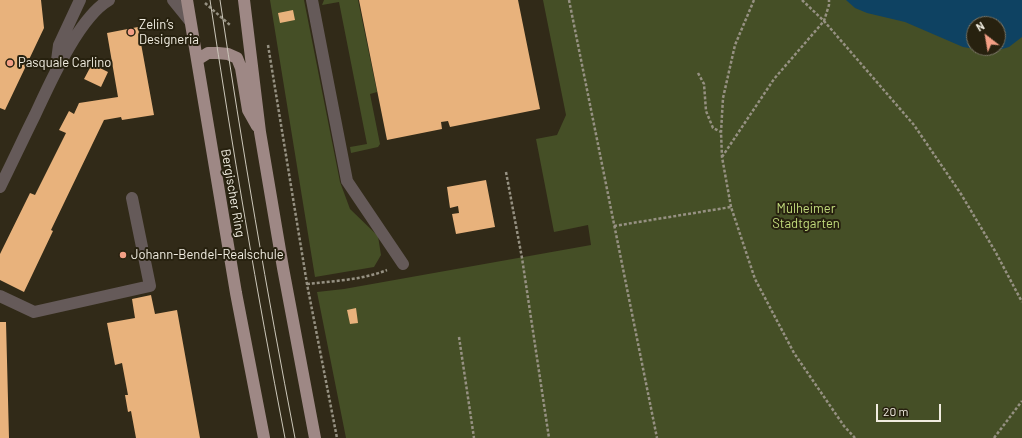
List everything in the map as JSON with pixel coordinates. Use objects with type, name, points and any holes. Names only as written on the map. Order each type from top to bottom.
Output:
[{"type":"main road","name":"Bergischer Ring","points":[[187,0],[236,293],[264,438]]},
{"type":"main road","points":[[244,0],[260,132],[283,268],[315,438]]},
{"type":"main road","points":[[197,60],[208,53],[218,52],[237,58],[242,74],[248,110],[260,132]]},
{"type":"street","points":[[56,71],[59,45],[80,0]]},
{"type":"street","points":[[0,187],[56,71],[86,22],[104,3],[109,0]]},
{"type":"street","points":[[173,0],[190,21]]},
{"type":"street","points":[[312,0],[347,181],[403,264]]},
{"type":"street","points":[[0,296],[34,312],[150,286],[132,198]]},
{"type":"path","points":[[569,0],[657,438]]},
{"type":"path","points":[[754,0],[735,45],[723,98],[721,132],[722,158],[732,207],[758,286],[794,353],[844,426],[855,438]]},
{"type":"path","points":[[802,0],[824,21],[914,124],[961,194],[995,250],[1022,302]]},
{"type":"path","points":[[722,158],[774,79],[824,21],[829,0]]},
{"type":"path","points":[[190,21],[204,19],[202,3],[205,3],[230,26],[234,25]]},
{"type":"path","points":[[268,43],[307,284],[338,438]]},
{"type":"path","points":[[698,73],[704,84],[706,111],[713,128],[721,132]]},
{"type":"path","points":[[506,172],[522,258],[549,438]]},
{"type":"path","points":[[614,226],[732,207]]},
{"type":"path","points":[[307,284],[342,280],[379,273],[403,264]]},
{"type":"path","points":[[459,337],[474,438]]},
{"type":"path","points":[[994,438],[1022,401]]},
{"type":"green space","points":[[270,0],[304,0],[340,182],[350,209],[378,236],[381,255],[374,267],[315,277]]},
{"type":"green space","points":[[324,0],[358,0],[377,92],[370,94],[380,144],[378,147],[351,153],[350,147],[367,144],[339,2],[322,5]]},
{"type":"green space","name":"Mülheimer Stadtgarten","points":[[543,0],[1022,0],[1022,438],[346,438],[317,292],[344,289],[591,245],[588,225],[554,232],[536,139],[557,135],[566,115]]},
{"type":"water","points":[[846,0],[1022,0],[1022,37],[1006,48],[1006,16],[966,16],[966,48],[905,22],[867,13],[855,8]]},
{"type":"building","points":[[0,0],[41,0],[44,28],[5,110],[0,108]]},
{"type":"building","points":[[359,0],[518,0],[540,109],[450,127],[448,121],[441,122],[442,129],[387,140]]},
{"type":"building","points":[[293,10],[295,20],[280,23],[278,13]]},
{"type":"building","points":[[138,27],[154,115],[122,120],[121,117],[104,120],[51,230],[53,231],[24,292],[0,280],[0,254],[30,193],[35,195],[66,133],[59,130],[69,111],[74,114],[79,103],[118,97],[107,33]]},
{"type":"building","points":[[92,64],[108,72],[101,87],[84,79]]},
{"type":"building","points":[[486,180],[495,227],[456,234],[452,214],[459,213],[458,206],[450,208],[447,187]]},
{"type":"building","points":[[151,295],[155,314],[177,310],[200,438],[136,438],[131,411],[128,412],[125,395],[128,395],[122,363],[115,365],[107,323],[135,318],[132,299]]},
{"type":"building","points":[[356,308],[358,323],[350,324],[347,310]]},
{"type":"building","points":[[0,322],[6,322],[9,438],[0,438]]},
{"type":"tram line","points":[[210,0],[245,220],[285,438]]},
{"type":"tram line","points":[[220,0],[255,220],[295,438]]},
{"type":"place","name":"Zelin‘s Designeria","points":[[131,32]]},
{"type":"place","name":"Pasquale Carlino","points":[[10,63]]},
{"type":"place","name":"Johann-Bendel-Realschule","points":[[123,255]]}]
